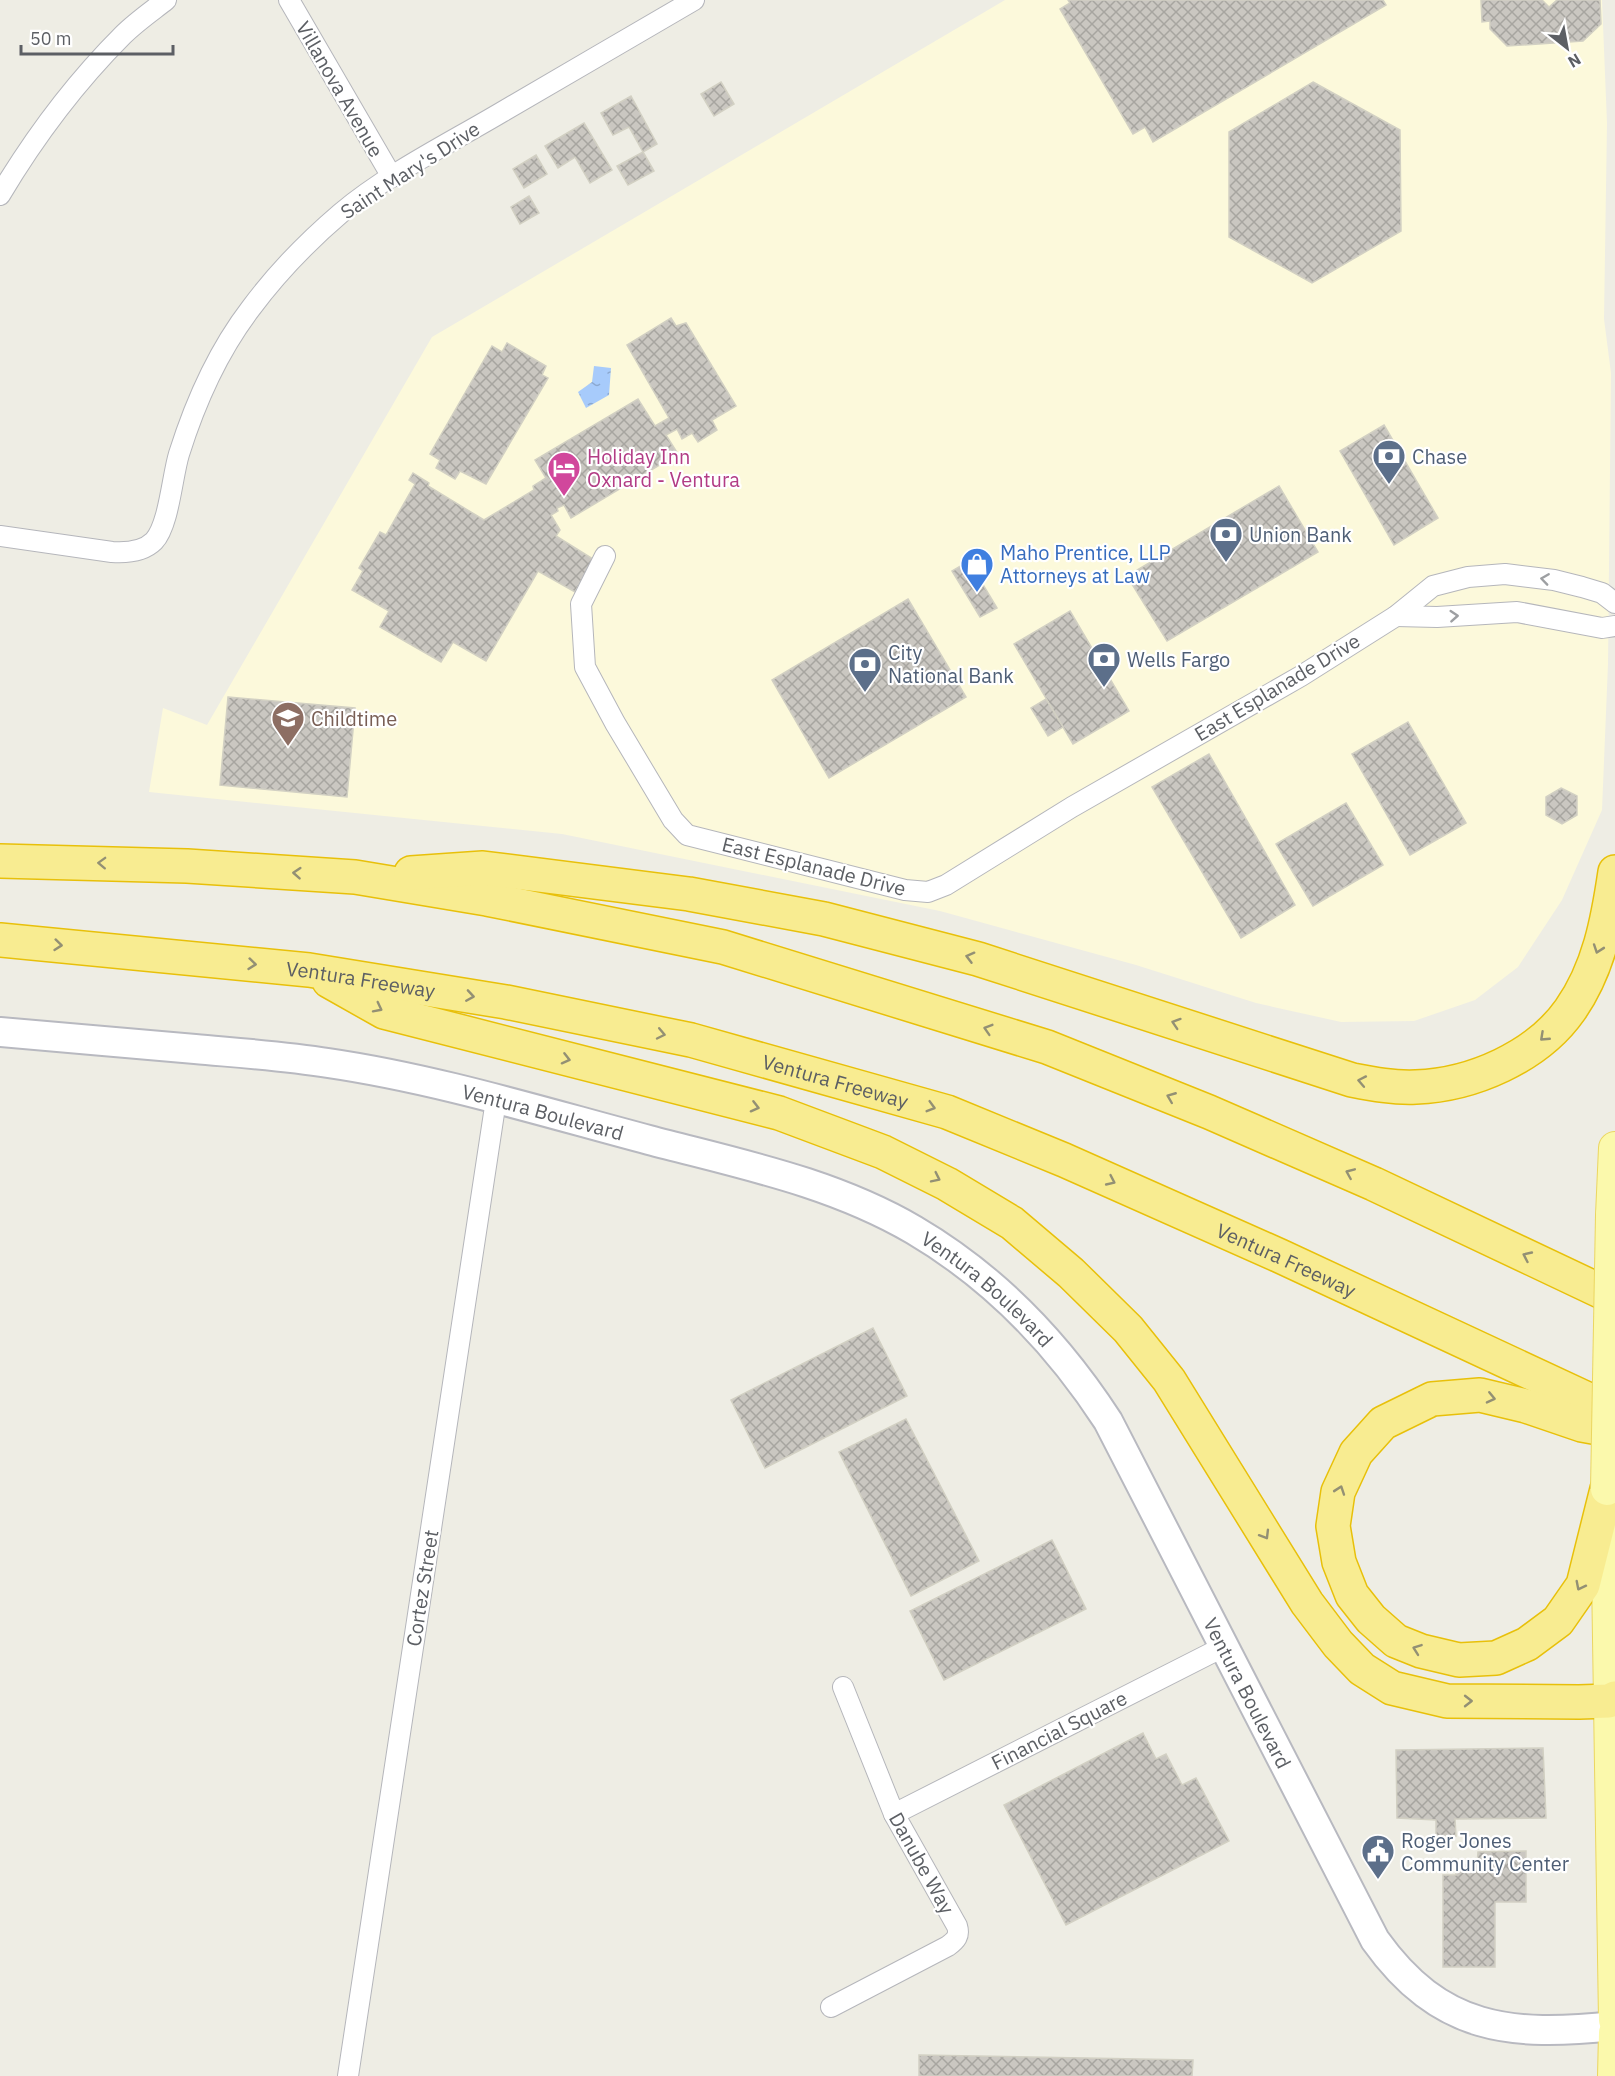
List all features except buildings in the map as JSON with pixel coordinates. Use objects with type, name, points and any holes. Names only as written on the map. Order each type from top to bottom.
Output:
[{"type":"highway","points":[[0,861],[187,866],[355,877],[487,899],[723,947],[1047,1047],[1209,1112],[1352,1174],[1615,1298]]},
{"type":"highway","points":[[355,877],[483,868],[689,894],[825,919],[978,960],[1352,1080],[1388,1086],[1416,1087],[1447,1084],[1473,1077],[1503,1064],[1524,1053],[1543,1039],[1570,1010],[1590,973],[1607,925],[1615,872]]},
{"type":"highway","name":"Ventura Freeway","points":[[0,940],[309,970],[506,1002],[691,1040],[947,1112],[1064,1160],[1280,1256],[1615,1412]]},
{"type":"highway","points":[[309,970],[384,1012],[779,1113],[883,1152],[947,1184],[1012,1223],[1071,1273],[1128,1329],[1169,1380],[1307,1603],[1338,1644],[1362,1669],[1392,1688],[1447,1701],[1612,1700]]},
{"type":"highway","points":[[1580,1280],[1615,1283]]},
{"type":"highway","points":[[1607,1489],[1582,1585],[1558,1621],[1527,1644],[1496,1658],[1459,1660],[1421,1651],[1396,1641],[1371,1619],[1352,1594],[1339,1562],[1333,1526],[1338,1492],[1356,1453],[1383,1423],[1432,1399],[1480,1395],[1526,1406],[1582,1425],[1615,1431]]},
{"type":"main road","points":[[1615,1148],[1607,1489],[1612,1700],[1615,2020]]},
{"type":"main road","points":[[1614,2076],[1615,2033]]},
{"type":"street","points":[[0,195],[21,160],[72,93],[124,34],[166,0]]},
{"type":"street","name":"Villanova Avenue","points":[[289,0],[392,177]]},
{"type":"street","name":"Saint Mary's Drive","points":[[0,536],[112,552],[127,553],[148,546],[163,529],[179,455],[197,403],[219,358],[248,312],[273,279],[308,243],[342,212],[392,177],[694,0]]},
{"type":"street","name":"East Esplanade Drive","points":[[605,556],[581,604],[585,667],[615,723],[673,820],[687,835],[905,890],[928,892],[946,885],[1081,802],[1300,676],[1396,616],[1432,586],[1468,577],[1506,574],[1554,580],[1582,587],[1602,593],[1615,603]]},
{"type":"street","points":[[1396,616],[1437,617],[1517,612],[1602,628],[1615,626]]},
{"type":"street","name":"Ventura Boulevard","points":[[0,1032],[327,1063],[378,1071],[792,1177],[885,1214],[916,1231],[966,1264],[1011,1302],[1051,1342],[1088,1389],[1125,1452],[1375,1940],[1393,1965],[1414,1986],[1439,2004],[1466,2017],[1496,2026],[1528,2030],[1575,2030],[1615,2026]]},
{"type":"street","name":"Cortez Street","points":[[348,2076],[496,1100]]},
{"type":"street","name":"Financial Square","points":[[894,1814],[1225,1646]]},
{"type":"street","name":"Danube Way","points":[[831,2007],[948,1946],[957,1937],[957,1926],[894,1814],[843,1687]]},
{"type":"shaded area","points":[[1005,0],[1602,0],[1607,123],[1604,319],[1611,373],[1608,664],[1602,810],[1562,900],[1518,967],[1475,1000],[1414,1021],[1341,1022],[1256,1003],[1136,965],[940,911],[562,834],[149,792],[163,708],[207,725],[432,337]]},
{"type":"water","points":[[594,366],[611,368],[609,395],[586,408],[578,392],[592,382]]},
{"type":"place","name":"Chase","points":[[1389,485]]},
{"type":"place","name":"Holiday Inn Oxnard - Ventura","points":[[564,497]]},
{"type":"place","name":"Union Bank","points":[[1226,563]]},
{"type":"place","name":"Maho Prentice, LLP Attorneys at Law","points":[[977,593]]},
{"type":"place","name":"Wells Fargo","points":[[1104,688]]},
{"type":"place","name":"City National Bank","points":[[865,693]]},
{"type":"place","name":"Childtime","points":[[288,747]]},
{"type":"place","name":"Roger Jones Community Center","points":[[1378,1880]]}]
